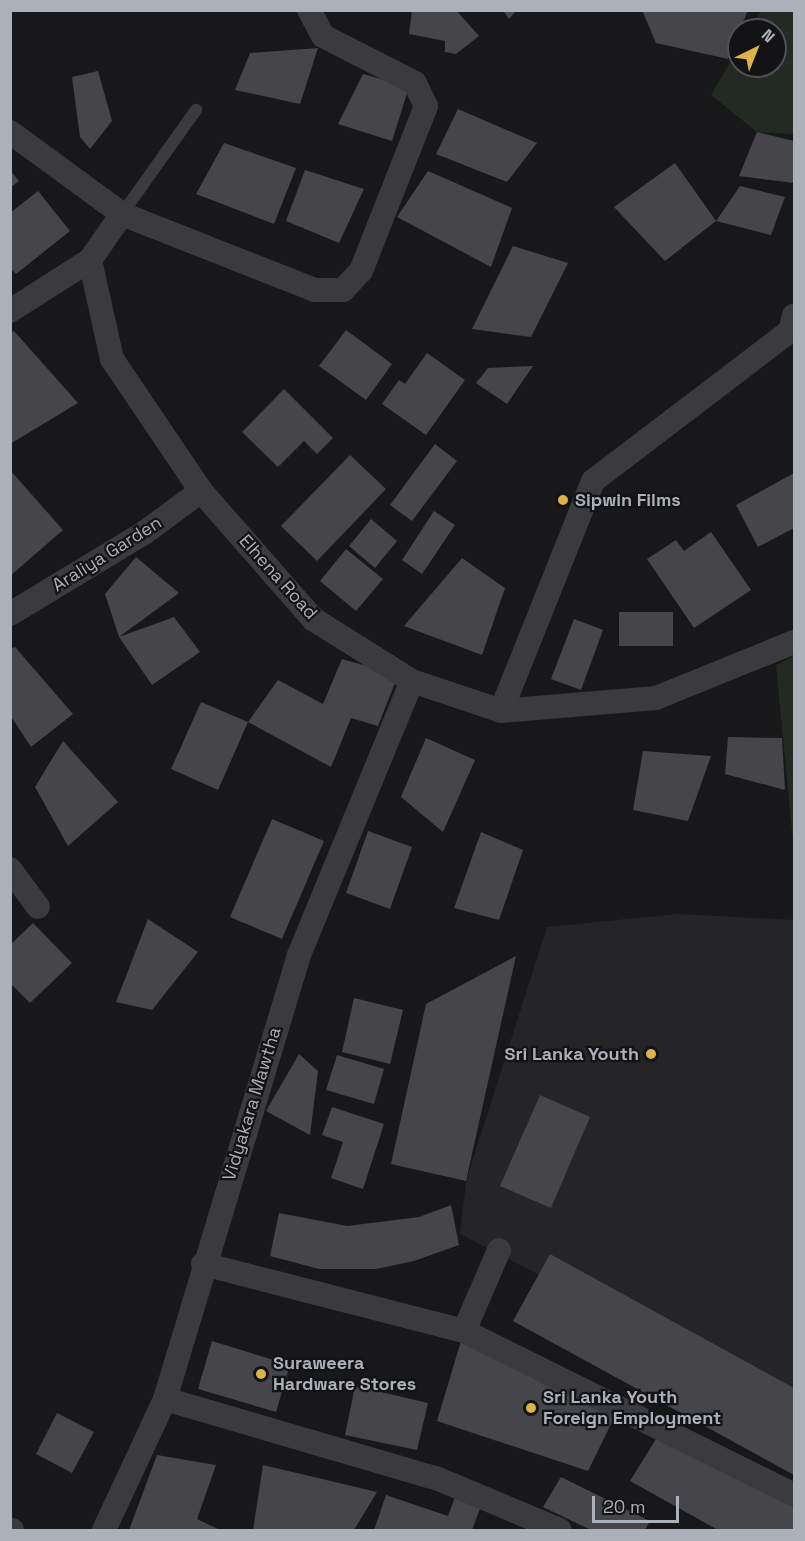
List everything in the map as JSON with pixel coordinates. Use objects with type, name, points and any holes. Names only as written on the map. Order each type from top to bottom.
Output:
[{"type":"street","points":[[10,132],[122,214],[315,290],[343,290],[361,271],[426,105],[415,83],[323,36],[309,10]]},
{"type":"street","points":[[10,311],[90,260],[122,214]]},
{"type":"street","name":"Elhena Road","points":[[90,260],[112,359],[201,490],[313,619],[412,681],[501,711],[656,698],[795,642]]},
{"type":"street","points":[[501,711],[593,481],[793,323]]},
{"type":"street","name":"Araliya Garden","points":[[10,614],[144,533],[201,490]]},
{"type":"street","name":"Vidyakara Mawtha","points":[[104,1530],[165,1399],[203,1264],[298,954],[412,681]]},
{"type":"street","points":[[10,869],[38,907]]},
{"type":"street","points":[[464,1331],[499,1250]]},
{"type":"street","points":[[203,1264],[464,1331],[795,1495]]},
{"type":"street","points":[[165,1399],[436,1478],[560,1530]]},
{"type":"lane","points":[[122,214],[196,110]]},
{"type":"shaded area","points":[[761,11],[794,11],[794,134],[757,132],[711,95],[727,68],[727,78],[787,78],[787,18],[757,18]]},
{"type":"shaded area","points":[[794,656],[794,852],[776,665]]},
{"type":"shaded area","name":"Sri Lanka Youth","points":[[677,914],[794,920],[794,1406],[460,1234],[466,1181],[547,927]]},
{"type":"building","points":[[412,10],[456,10],[479,36],[456,54],[445,52],[445,41],[409,34]]},
{"type":"building","points":[[503,10],[517,10],[509,19]]},
{"type":"building","points":[[642,10],[748,10],[745,18],[727,18],[727,59],[656,43]]},
{"type":"building","points":[[318,48],[300,104],[235,90],[250,53]]},
{"type":"building","points":[[98,71],[112,121],[90,149],[80,137],[72,77]]},
{"type":"building","points":[[363,74],[409,87],[392,141],[338,124]]},
{"type":"building","points":[[458,109],[537,143],[507,182],[436,154]]},
{"type":"building","points":[[757,132],[794,141],[794,183],[739,176]]},
{"type":"building","points":[[224,143],[296,168],[274,224],[196,194]]},
{"type":"building","points":[[675,163],[716,221],[665,261],[614,207]]},
{"type":"building","points":[[10,170],[19,181],[10,188]]},
{"type":"building","points":[[305,170],[364,189],[339,243],[286,221]]},
{"type":"building","points":[[428,171],[512,208],[491,267],[397,217]]},
{"type":"building","points":[[740,186],[785,197],[771,235],[716,221]]},
{"type":"building","points":[[38,191],[70,231],[16,274],[10,268],[10,213]]},
{"type":"building","points":[[513,246],[568,263],[531,337],[472,329]]},
{"type":"building","points":[[346,330],[392,364],[366,400],[319,366]]},
{"type":"building","points":[[14,331],[78,403],[10,444],[10,334]]},
{"type":"building","points":[[427,353],[465,380],[426,435],[382,404],[399,380],[405,384]]},
{"type":"building","points":[[533,366],[507,404],[476,383],[488,368]]},
{"type":"building","points":[[284,389],[333,438],[317,454],[304,441],[278,467],[242,432]]},
{"type":"building","points":[[435,444],[457,461],[412,521],[390,505]]},
{"type":"building","points":[[350,455],[386,489],[317,561],[281,526]]},
{"type":"building","points":[[10,470],[63,530],[10,576]]},
{"type":"building","points":[[794,473],[794,528],[758,547],[736,505]]},
{"type":"building","points":[[434,511],[455,525],[422,574],[402,560]]},
{"type":"building","points":[[371,519],[397,541],[375,568],[349,546]]},
{"type":"building","points":[[711,532],[751,590],[694,628],[647,559],[676,540],[684,551]]},
{"type":"building","points":[[346,549],[383,579],[356,611],[320,581]]},
{"type":"building","points":[[136,557],[179,593],[119,637],[105,594]]},
{"type":"building","points":[[462,558],[505,588],[482,655],[404,626]]},
{"type":"building","points":[[619,612],[673,612],[673,646],[619,646]]},
{"type":"building","points":[[174,617],[200,652],[152,685],[119,637]]},
{"type":"building","points":[[574,619],[603,630],[581,690],[551,679]]},
{"type":"building","points":[[15,647],[73,714],[31,747],[10,715],[10,649]]},
{"type":"building","points":[[342,659],[398,675],[378,726],[351,718],[331,767],[248,722],[278,680],[323,704]]},
{"type":"building","points":[[201,702],[248,722],[218,790],[171,769]]},
{"type":"building","points":[[728,737],[782,738],[785,790],[725,774]]},
{"type":"building","points":[[426,738],[475,760],[443,832],[401,797]]},
{"type":"building","points":[[63,741],[118,802],[68,846],[35,787]]},
{"type":"building","points":[[643,751],[711,756],[688,821],[633,810]]},
{"type":"building","points":[[272,819],[324,841],[282,939],[230,917]]},
{"type":"building","points":[[368,831],[412,847],[390,909],[346,893]]},
{"type":"building","points":[[481,832],[523,850],[499,920],[454,908]]},
{"type":"building","points":[[148,919],[198,952],[152,1010],[116,1002]]},
{"type":"building","points":[[33,923],[72,963],[30,1003],[10,983],[10,945]]},
{"type":"building","points":[[516,956],[466,1181],[391,1164],[426,1004]]},
{"type":"building","points":[[354,998],[403,1010],[390,1064],[342,1052]]},
{"type":"building","points":[[299,1054],[318,1071],[310,1135],[266,1111]]},
{"type":"building","points":[[337,1055],[384,1069],[374,1104],[326,1090]]},
{"type":"building","points":[[540,1095],[590,1117],[551,1208],[500,1186]]},
{"type":"building","points":[[332,1107],[384,1124],[363,1189],[331,1178],[343,1142],[322,1135]]},
{"type":"building","points":[[451,1205],[459,1245],[414,1261],[376,1269],[319,1269],[270,1256],[279,1213],[347,1226],[419,1217]]},
{"type":"building","points":[[550,1254],[794,1388],[794,1475],[513,1321]]},
{"type":"building","points":[[464,1331],[618,1410],[588,1471],[437,1421]]},
{"type":"building","points":[[212,1341],[290,1365],[276,1412],[198,1389]]},
{"type":"building","points":[[355,1386],[428,1403],[417,1450],[345,1435]]},
{"type":"building","points":[[57,1413],[94,1432],[72,1473],[36,1454]]},
{"type":"building","points":[[661,1431],[794,1499],[794,1530],[718,1530],[630,1481]]},
{"type":"building","points":[[157,1455],[216,1465],[197,1519],[220,1530],[129,1530]]},
{"type":"building","points":[[263,1465],[377,1492],[354,1530],[253,1530]]},
{"type":"building","points":[[561,1477],[650,1521],[645,1530],[591,1530],[543,1507]]},
{"type":"building","points":[[386,1495],[448,1516],[455,1497],[481,1506],[472,1530],[374,1530]]},
{"type":"place","name":"Sipwin Films","points":[[563,500]]},
{"type":"place","name":"Sri Lanka Youth","points":[[651,1054]]},
{"type":"place","name":"Suraweera Hardware Stores","points":[[261,1374]]},
{"type":"place","name":"Sri Lanka Youth Foreign Employment","points":[[531,1408]]}]
